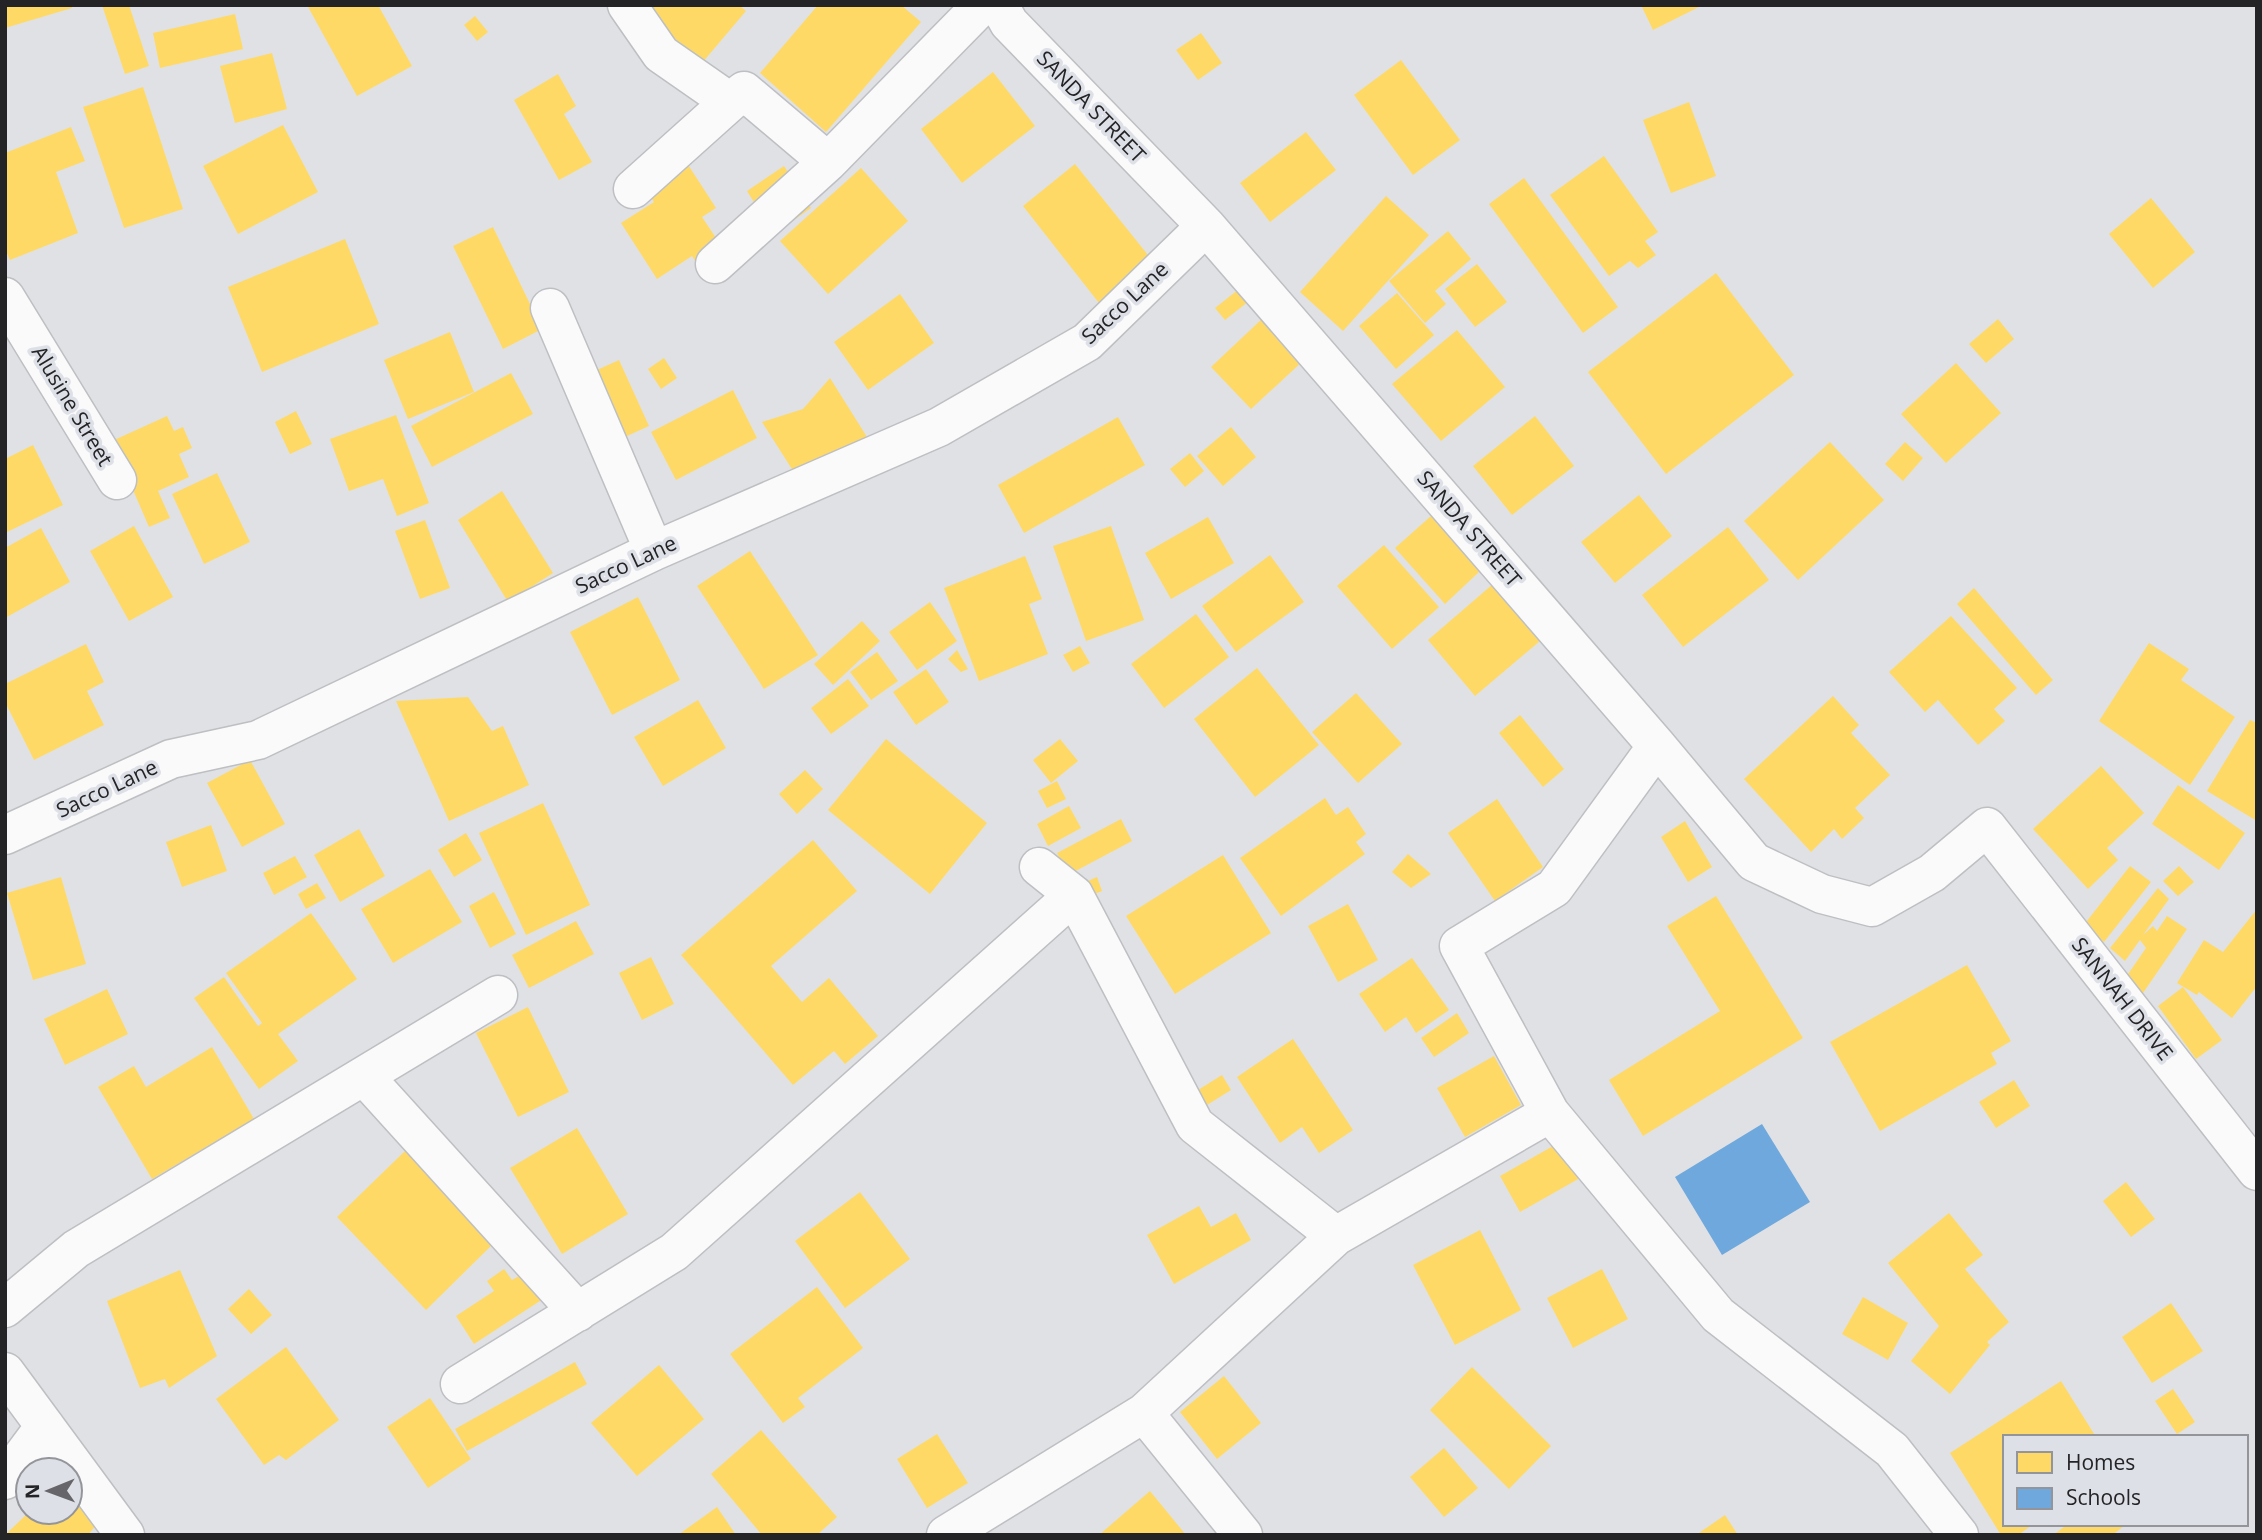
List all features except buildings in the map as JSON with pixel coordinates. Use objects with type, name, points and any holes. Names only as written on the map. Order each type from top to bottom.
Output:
[{"type":"street","points":[[627,5],[661,54],[730,102]]},
{"type":"street","points":[[715,264],[828,162],[982,5]]},
{"type":"street","name":"SANDA STREET","points":[[999,5],[1009,23],[1206,226],[1657,746],[1754,862],[1822,894],[1872,907],[1932,873],[1987,827]]},
{"type":"street","points":[[633,189],[744,91],[828,162]]},
{"type":"street","name":"Sacco Lane","points":[[5,835],[171,759],[258,740],[654,551],[939,427],[1087,342],[1206,226]]},
{"type":"street","name":"Alusine Street","points":[[5,296],[117,480]]},
{"type":"street","points":[[550,308],[654,551]]},
{"type":"street","points":[[1657,746],[1554,888],[1459,946],[1550,1113],[1718,1315],[1892,1450],[1959,1535]]},
{"type":"street","name":"SANNAH DRIVE","points":[[1987,827],[2257,1171]]},
{"type":"street","points":[[1039,867],[1074,895],[1195,1125],[1336,1236]]},
{"type":"street","points":[[460,1384],[674,1252],[1074,895]]},
{"type":"street","points":[[5,1308],[76,1249],[498,995]]},
{"type":"street","points":[[364,1076],[578,1312]]},
{"type":"street","points":[[946,1535],[1144,1413],[1336,1236],[1550,1113]]},
{"type":"street","points":[[5,1372],[125,1535]]},
{"type":"street","points":[[1144,1413],[1243,1535]]},
{"type":"street","points":[[5,1480],[45,1426]]}]
